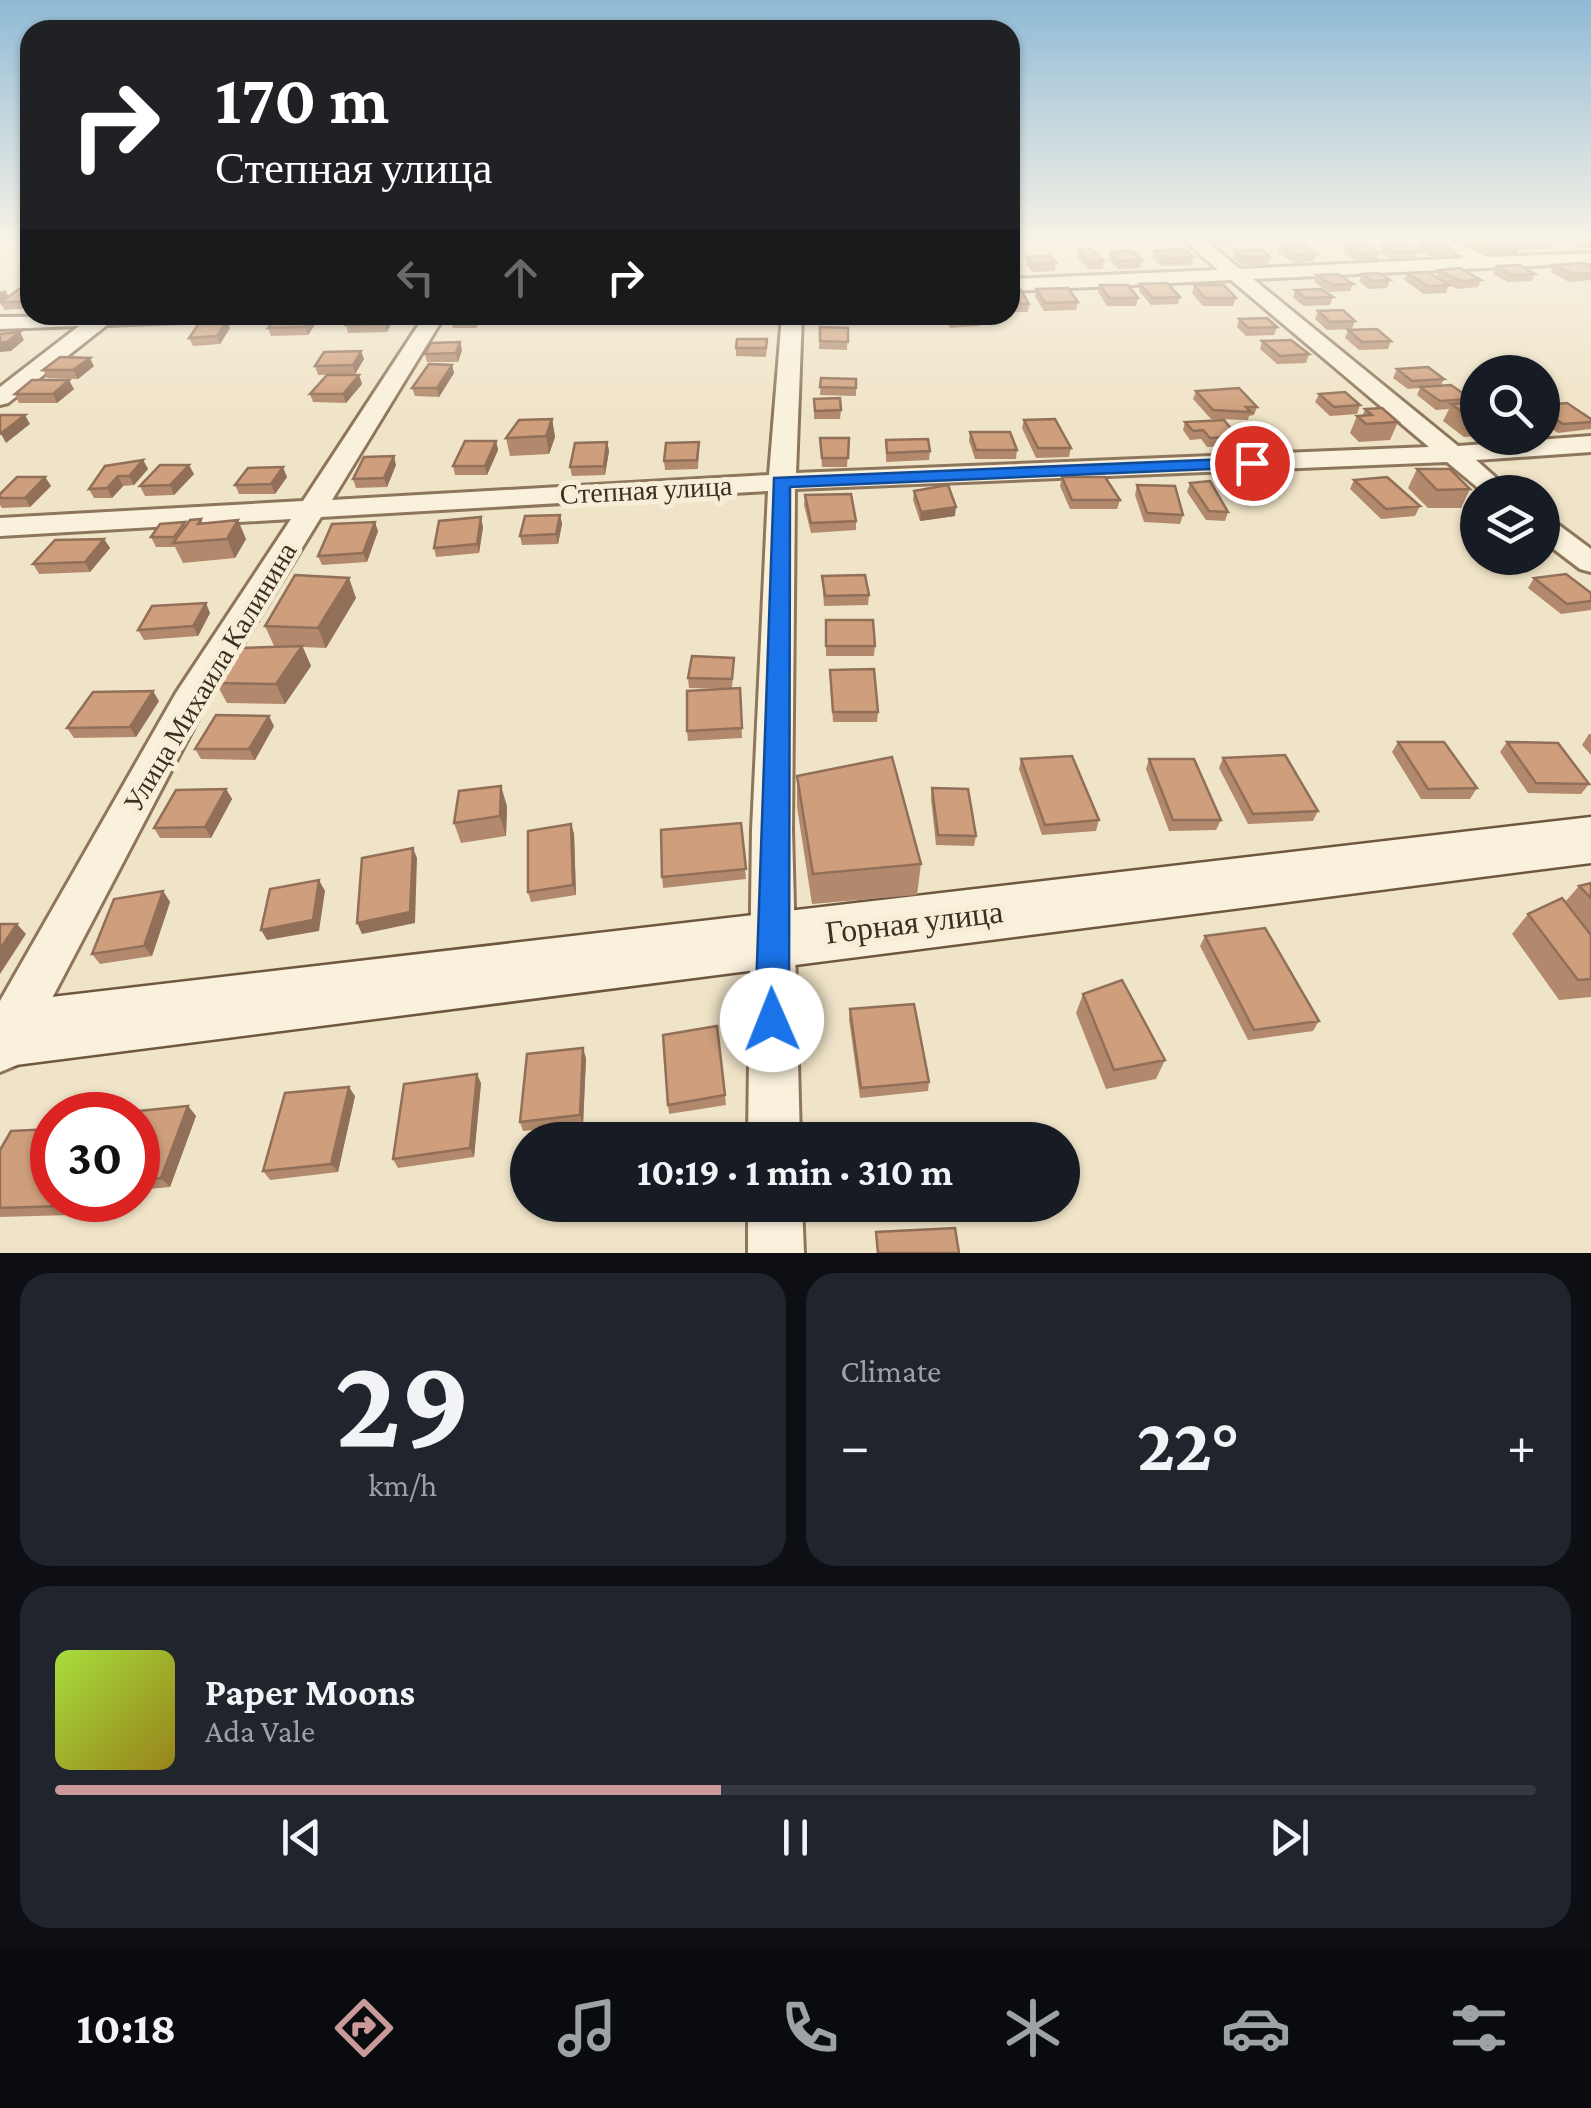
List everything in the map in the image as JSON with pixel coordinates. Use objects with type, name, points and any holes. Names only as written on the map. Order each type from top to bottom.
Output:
[{"type":"street","points":[[1261,296],[1477,475]]},
{"type":"street","points":[[0,398],[95,325]]},
{"type":"street","name":"Улица Михаила Калинина","points":[[2,1039],[189,702],[429,325]]},
{"type":"street","points":[[774,1122],[770,940],[780,482],[791,325]]},
{"type":"street","name":"Степная улица","points":[[0,527],[780,482],[1450,454],[1591,444]]},
{"type":"street","points":[[1560,540],[1591,563]]},
{"type":"street","name":"Горная улица","points":[[2,1039],[1591,840]]},
{"type":"street","points":[[775,1222],[776,1253]]},
{"type":"building","points":[[9,296],[20,296],[20,302],[1,302]]},
{"type":"building","points":[[1041,296],[1074,296],[1078,302],[1045,303]]},
{"type":"building","points":[[1343,310],[1355,321],[1330,322],[1318,311]]},
{"type":"building","points":[[1267,318],[1277,327],[1248,328],[1239,319]]},
{"type":"building","points":[[198,325],[224,325],[217,336],[189,338]]},
{"type":"building","points":[[270,325],[306,325],[305,327],[268,328]]},
{"type":"building","points":[[820,327],[848,328],[848,342],[820,341]]},
{"type":"building","points":[[1377,329],[1391,341],[1362,342],[1348,330]]},
{"type":"building","points":[[20,332],[7,342],[0,343],[0,334]]},
{"type":"building","points":[[737,339],[767,339],[766,348],[736,348]]},
{"type":"building","points":[[1291,340],[1309,354],[1280,356],[1262,341]]},
{"type":"building","points":[[460,342],[456,353],[425,354],[431,343]]},
{"type":"building","points":[[361,351],[353,365],[315,366],[324,352]]},
{"type":"building","points":[[60,357],[90,358],[73,370],[43,370]]},
{"type":"building","points":[[429,364],[452,365],[437,388],[412,388]]},
{"type":"building","points":[[1428,367],[1444,379],[1412,381],[1397,369]]},
{"type":"building","points":[[327,375],[359,375],[343,394],[310,394]]},
{"type":"building","points":[[821,378],[856,379],[856,388],[820,387]]},
{"type":"building","points":[[32,380],[69,380],[53,394],[15,394]]},
{"type":"building","points":[[1451,385],[1460,391],[1460,400],[1440,401],[1420,387]]},
{"type":"building","points":[[1239,388],[1257,407],[1246,407],[1251,412],[1213,410],[1196,391]]},
{"type":"building","points":[[1345,392],[1360,405],[1334,407],[1319,394]]},
{"type":"building","points":[[840,398],[841,410],[815,411],[814,399]]},
{"type":"building","points":[[1567,403],[1591,422],[1563,424],[1560,404]]},
{"type":"building","points":[[1382,408],[1398,422],[1366,424],[1357,416],[1372,415],[1365,409]]},
{"type":"building","points":[[0,415],[25,415],[0,434]]},
{"type":"building","points":[[552,419],[546,436],[506,438],[519,420]]},
{"type":"building","points":[[1055,419],[1071,448],[1038,448],[1024,420]]},
{"type":"building","points":[[1224,420],[1238,437],[1210,438],[1203,430],[1193,431],[1185,422]]},
{"type":"building","points":[[970,432],[1010,432],[1017,450],[976,450]]},
{"type":"building","points":[[820,438],[849,438],[848,458],[822,458]]},
{"type":"building","points":[[928,439],[930,451],[887,453],[886,440]]},
{"type":"building","points":[[465,441],[496,441],[485,466],[453,466]]},
{"type":"building","points":[[607,442],[604,466],[570,467],[575,443]]},
{"type":"building","points":[[699,442],[697,460],[664,461],[666,443]]},
{"type":"building","points":[[394,456],[384,478],[353,479],[364,457]]},
{"type":"building","points":[[143,460],[129,476],[118,476],[107,488],[89,489],[105,466]]},
{"type":"building","points":[[160,465],[189,465],[170,485],[140,486]]},
{"type":"building","points":[[283,467],[271,484],[235,485],[248,468]]},
{"type":"building","points":[[1417,469],[1450,469],[1460,479],[1460,489],[1437,490]]},
{"type":"building","points":[[17,477],[45,477],[25,498],[0,498]]},
{"type":"building","points":[[1062,477],[1105,477],[1120,500],[1072,500]]},
{"type":"building","points":[[1387,477],[1420,506],[1386,509],[1354,480]]},
{"type":"building","points":[[1210,481],[1228,512],[1209,511],[1190,483]]},
{"type":"building","points":[[948,485],[956,507],[921,512],[914,491]]},
{"type":"building","points":[[1137,485],[1175,486],[1183,515],[1147,513]]},
{"type":"building","points":[[851,494],[856,521],[811,523],[805,495]]},
{"type":"building","points":[[560,515],[556,534],[520,536],[525,516]]},
{"type":"building","points":[[481,517],[477,544],[434,548],[439,521]]},
{"type":"building","points":[[201,519],[198,524],[238,520],[227,539],[173,543],[190,520]]},
{"type":"building","points":[[185,522],[174,537],[151,537],[160,524]]},
{"type":"building","points":[[375,522],[363,553],[318,556],[332,524]]},
{"type":"building","points":[[104,539],[85,562],[33,564],[55,540]]},
{"type":"building","points":[[1566,574],[1591,593],[1591,601],[1567,604],[1534,578]]},
{"type":"building","points":[[295,575],[349,578],[318,628],[265,626]]},
{"type":"building","points":[[865,575],[869,595],[825,596],[822,576]]},
{"type":"building","points":[[206,603],[193,626],[138,630],[152,606]]},
{"type":"building","points":[[826,620],[873,620],[875,646],[826,646]]},
{"type":"building","points":[[302,646],[276,684],[216,683],[241,648]]},
{"type":"building","points":[[692,656],[734,658],[732,679],[688,678]]},
{"type":"building","points":[[874,669],[878,712],[833,712],[830,670]]},
{"type":"building","points":[[740,688],[742,728],[687,731],[687,691]]},
{"type":"building","points":[[153,691],[130,727],[67,728],[93,692]]},
{"type":"building","points":[[216,715],[269,716],[249,749],[195,749]]},
{"type":"building","points":[[1398,742],[1444,742],[1477,788],[1428,789]]},
{"type":"building","points":[[1507,742],[1558,743],[1589,784],[1536,783]]},
{"type":"building","points":[[1285,755],[1318,811],[1253,814],[1223,758]]},
{"type":"building","points":[[1072,756],[1099,820],[1045,825],[1021,759]]},
{"type":"building","points":[[892,757],[921,864],[813,874],[797,776]]},
{"type":"building","points":[[1149,759],[1194,759],[1221,820],[1173,820]]},
{"type":"building","points":[[501,786],[500,816],[454,823],[459,791]]},
{"type":"building","points":[[932,788],[968,789],[976,836],[938,835]]},
{"type":"building","points":[[226,789],[205,827],[154,828],[176,790]]},
{"type":"building","points":[[741,823],[746,869],[662,877],[661,830]]},
{"type":"building","points":[[571,824],[573,885],[528,892],[528,831]]},
{"type":"building","points":[[413,848],[410,912],[357,923],[362,858]]},
{"type":"building","points":[[319,880],[313,920],[261,930],[270,889]]},
{"type":"building","points":[[1591,883],[1591,898],[1579,886]]},
{"type":"building","points":[[163,891],[144,946],[92,954],[114,899]]},
{"type":"building","points":[[1562,898],[1591,935],[1591,979],[1578,980],[1528,914]]},
{"type":"building","points":[[0,924],[17,924],[0,949]]},
{"type":"building","points":[[1265,928],[1319,1021],[1254,1030],[1205,936]]},
{"type":"building","points":[[1122,980],[1165,1060],[1114,1070],[1083,994]]},
{"type":"building","points":[[914,1004],[929,1082],[861,1088],[850,1009]]},
{"type":"building","points":[[717,1026],[725,1095],[668,1105],[663,1035]]},
{"type":"building","points":[[583,1048],[580,1115],[520,1122],[527,1054]]},
{"type":"building","points":[[477,1074],[470,1148],[393,1159],[404,1084]]},
{"type":"building","points":[[349,1087],[331,1164],[263,1171],[285,1093]]},
{"type":"building","points":[[188,1106],[160,1178],[160,1109]]},
{"type":"building","points":[[30,1130],[30,1207],[0,1208],[0,1150],[11,1131]]},
{"type":"building","points":[[955,1228],[959,1253],[878,1253],[876,1232]]},
{"type":"route","points":[[772,1020],[770,940],[780,482],[1252,463]]}]
